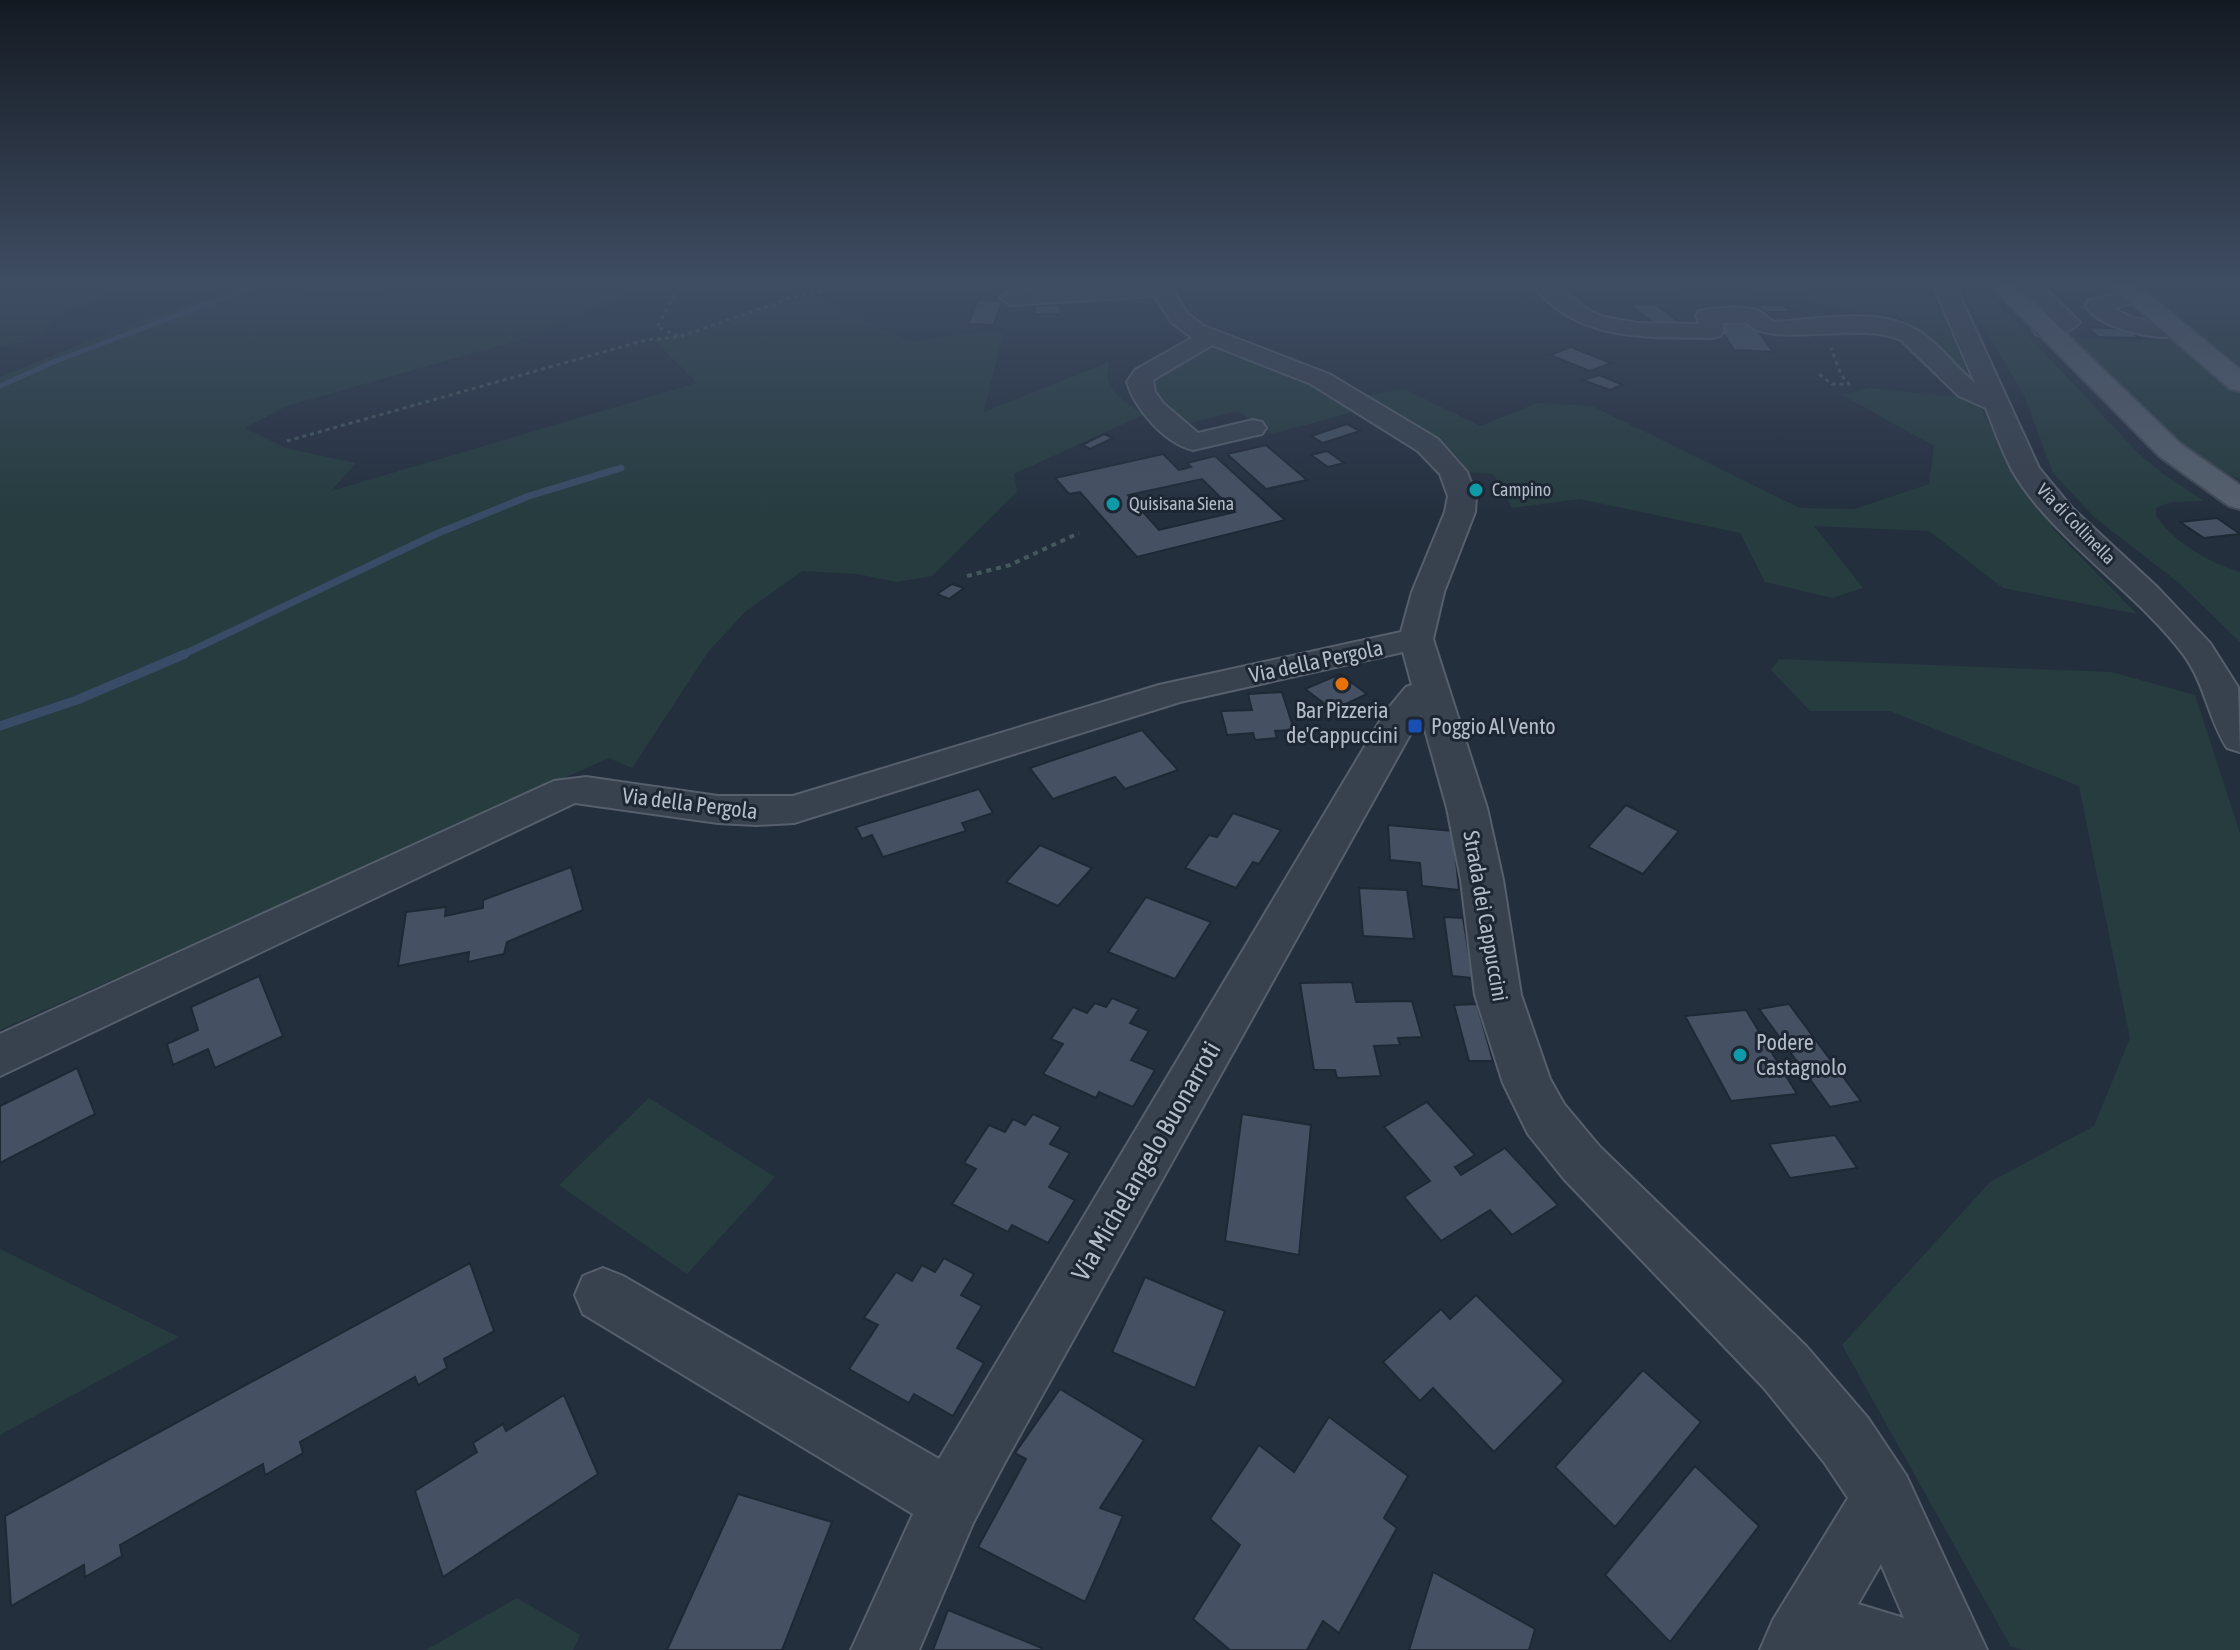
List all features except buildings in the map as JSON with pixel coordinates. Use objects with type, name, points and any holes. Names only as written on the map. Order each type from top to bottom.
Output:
[{"type":"main road","points":[[2078,362],[2170,450],[2240,499]]},
{"type":"main road","points":[[2215,362],[2240,383]]},
{"type":"main road","points":[[2170,450],[2240,483]]},
{"type":"street","points":[[1167,362],[1144,375],[1139,382],[1142,393],[1159,414],[1193,442],[1253,428]]},
{"type":"street","name":"Strada dei Cappuccini","points":[[1275,362],[1320,379],[1420,439],[1450,466],[1459,484],[1462,504],[1424,603],[1416,639],[1479,858],[1498,995],[1511,1042],[1534,1098],[1562,1140],[1605,1188],[1811,1394],[1868,1470],[1884,1497],[1953,1650]]},
{"type":"street","points":[[1937,362],[1969,393],[1995,403]]},
{"type":"street","name":"Via di Collinella","points":[[1977,362],[2019,457],[2036,483],[2062,514],[2147,595],[2198,650],[2220,687],[2240,740]]},
{"type":"street","name":"Via della Pergola","points":[[0,1056],[568,790],[594,790],[663,802],[756,812],[794,809],[1172,693],[1416,639]]},
{"type":"street","name":"Via Michelangelo Buonarroti","points":[[885,1650],[951,1501],[983,1440],[1159,1141],[1404,711],[1419,695],[1431,690]]},
{"type":"street","points":[[603,1295],[951,1501]]},
{"type":"street","points":[[1796,1647],[1884,1497]]},
{"type":"street","points":[[1796,1647],[1830,1636],[1850,1636],[1867,1638],[1900,1650]]},
{"type":"path","points":[[287,441],[568,362]]},
{"type":"path","points":[[1819,374],[1826,382],[1838,386],[1849,384],[1836,362]]},
{"type":"path","points":[[967,576],[1010,565],[1079,533]]},
{"type":"green space","points":[[37,362],[442,362],[287,406],[245,428],[285,448],[356,463],[331,491],[697,383],[676,362],[996,362],[984,412],[1109,362],[1111,387],[1143,415],[1014,474],[1017,492],[932,576],[896,582],[857,574],[802,571],[745,612],[708,652],[632,768],[609,758],[0,1030],[0,377]]},
{"type":"green space","points":[[1174,362],[1255,362],[1315,385],[1357,411],[1272,434],[1238,411],[1183,425],[1157,398],[1155,375]]},
{"type":"green space","points":[[1948,362],[1963,362],[1973,385]]},
{"type":"green space","points":[[2004,362],[2053,362],[2139,454],[2204,501],[2171,502],[2156,508],[2156,516],[2173,535],[2193,550],[2240,572],[2240,642],[2179,583],[2094,517],[2053,473],[2024,395]]},
{"type":"green space","points":[[2090,362],[2203,362],[2240,394],[2240,479],[2195,454]]},
{"type":"green space","points":[[1869,388],[1958,397],[1981,407],[2012,472],[2057,533],[2137,614],[2003,588],[1929,531],[1814,526],[1863,588],[1832,598],[1765,582],[1740,533],[1580,499],[1512,508],[1493,474],[1467,472],[1459,459],[1436,437],[1365,396],[1405,389],[1480,426],[1537,403],[1592,406],[1800,508],[1855,509],[1929,484],[1934,446],[1842,395]]},
{"type":"green space","points":[[1779,659],[2111,672],[2195,695],[2240,833],[2240,1650],[2026,1650],[2011,1647],[1842,1345],[1990,1182],[2094,1126],[2130,1038],[2079,786],[1890,711],[1810,711],[1771,670]]},
{"type":"green space","points":[[649,1098],[775,1177],[687,1274],[559,1185]]},
{"type":"green space","points":[[0,1249],[179,1337],[0,1435]]},
{"type":"green space","points":[[517,1598],[580,1635],[573,1650],[426,1650]]},
{"type":"waterway","points":[[0,386],[54,362]]},
{"type":"waterway","points":[[180,656],[436,534],[529,496],[621,468]]},
{"type":"waterway","points":[[0,726],[77,700],[185,654]]},
{"type":"place","name":"Campino","points":[[1476,490]]},
{"type":"place","name":"Quisisana Siena","points":[[1113,504]]},
{"type":"place","name":"Bar Pizzeria de'Cappuccini","points":[[1342,684]]},
{"type":"place","name":"Poggio Al Vento","points":[[1415,726]]},
{"type":"place","name":"Podere Castagnolo","points":[[1740,1055]]}]
